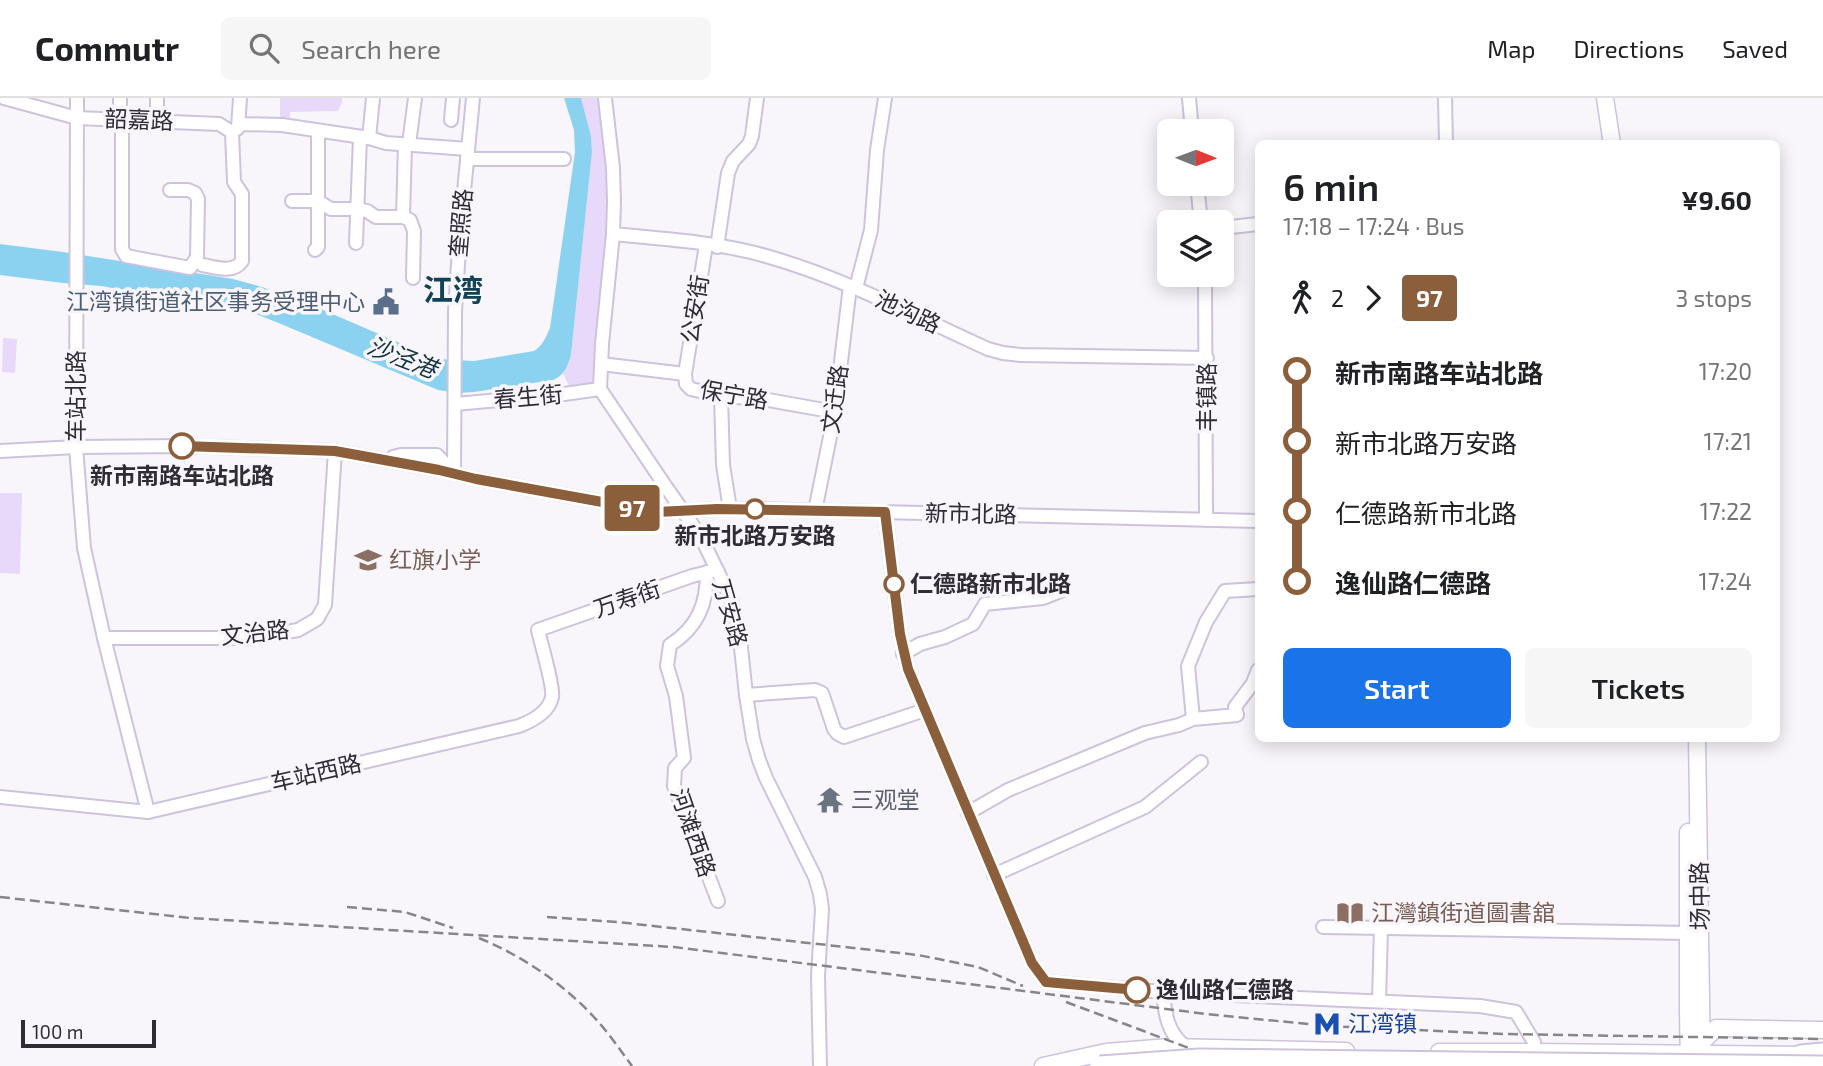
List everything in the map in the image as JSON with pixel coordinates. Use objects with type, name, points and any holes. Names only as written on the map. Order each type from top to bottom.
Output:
[{"type":"highway","points":[[1801,1055],[1823,1054]]},
{"type":"highway","points":[[1100,1066],[1213,1059],[1823,1066]]},
{"type":"main road","points":[[1605,98],[1611,140]]},
{"type":"main road","points":[[1614,98],[1619,140]]},
{"type":"main road","name":"场中路","points":[[1688,742],[1688,1013],[1697,1056]]},
{"type":"main road","name":"场中路","points":[[1697,742],[1697,1056]]},
{"type":"main road","points":[[1697,1056],[1716,1028],[1823,1030]]},
{"type":"main road","points":[[1048,1065],[1106,1052],[1186,1047],[1536,1059],[1801,1055]]},
{"type":"street","name":"韶嘉路","points":[[4,98],[76,118],[219,124],[236,128],[282,125],[467,154]]},
{"type":"street","name":"车站北路","points":[[77,98],[76,447],[84,548],[148,812]]},
{"type":"street","points":[[157,98],[157,121]]},
{"type":"street","points":[[202,265],[233,269],[242,261],[242,194],[234,182],[240,98]]},
{"type":"street","points":[[356,243],[364,138],[373,98]]},
{"type":"street","points":[[403,217],[407,144],[415,98]]},
{"type":"street","points":[[451,120],[453,98]]},
{"type":"street","name":"奎照路","points":[[454,473],[454,311],[473,98]]},
{"type":"street","points":[[600,389],[601,344],[614,202],[613,168],[604,98]]},
{"type":"street","name":"公安街","points":[[685,373],[728,173],[733,161],[749,144],[757,98]]},
{"type":"street","name":"文迁路","points":[[816,511],[835,412],[853,287],[871,230],[877,150],[885,98]]},
{"type":"street","points":[[1189,98],[1191,119]]},
{"type":"street","points":[[1446,98],[1446,140]]},
{"type":"street","points":[[122,119],[122,249],[126,256],[190,268],[197,257],[198,199],[195,193],[188,190],[170,190]]},
{"type":"street","points":[[315,250],[318,247],[318,131]]},
{"type":"street","points":[[467,154],[564,159]]},
{"type":"street","points":[[292,201],[318,201],[331,209],[357,209],[376,217],[403,217],[410,220],[413,225],[413,278]]},
{"type":"street","points":[[1234,227],[1255,224]]},
{"type":"street","name":"池沟路","points":[[613,234],[742,250],[774,258],[853,287],[988,349],[1003,353],[1207,358]]},
{"type":"street","name":"丰镇路","points":[[1205,287],[1206,520]]},
{"type":"street","name":"保宁路","points":[[601,364],[685,373],[686,384],[691,390],[835,412]]},
{"type":"street","name":"春生街","points":[[455,399],[564,394],[600,389]]},
{"type":"street","name":"万安路","points":[[600,389],[702,537],[713,571],[731,599],[740,638],[753,739],[759,760],[801,847],[820,894],[820,1066]]},
{"type":"street","points":[[721,396],[723,465],[730,509]]},
{"type":"street","name":"新市北路","points":[[0,451],[182,446],[335,451],[657,512],[730,509],[1255,521]]},
{"type":"street","name":"文治路","points":[[104,638],[250,638],[298,630],[317,619],[325,605],[335,451]]},
{"type":"street","points":[[885,512],[903,654],[908,669],[1032,963],[1046,982],[1163,992],[1480,1006],[1516,1012],[1534,1042],[1536,1059]]},
{"type":"street","name":"万寿街","points":[[538,631],[713,571]]},
{"type":"street","name":"河滩西路","points":[[713,571],[700,614],[682,637],[670,645],[667,666],[676,696],[684,758],[675,768],[674,786],[718,901]]},
{"type":"street","points":[[1193,719],[1188,666],[1206,622],[1225,591],[1255,589]]},
{"type":"street","points":[[903,654],[920,644],[945,637],[973,624],[985,604],[1043,598],[1063,590]]},
{"type":"street","name":"车站西路","points":[[0,797],[148,812],[526,723],[547,707],[552,695],[538,631]]},
{"type":"street","points":[[968,813],[1008,789],[1145,733],[1193,719],[1237,715],[1236,708],[1255,678]]},
{"type":"street","points":[[747,695],[819,691],[836,733],[844,737],[926,710]]},
{"type":"street","points":[[994,875],[1145,807],[1201,762]]},
{"type":"street","points":[[1323,927],[1688,933]]},
{"type":"street","points":[[1379,1002],[1381,928]]},
{"type":"street","points":[[1163,992],[1167,1025],[1186,1047]]},
{"type":"shaded area","points":[[280,98],[342,98],[342,102],[338,111],[290,112],[290,118],[280,119]]},
{"type":"shaded area","points":[[581,98],[599,98],[612,196],[595,382],[570,387],[563,374],[571,355],[592,152],[591,136]]},
{"type":"shaded area","points":[[3,338],[17,339],[15,373],[2,372]]},
{"type":"shaded area","points":[[0,493],[22,493],[20,574],[0,573]]},
{"type":"water","name":"沙泾港","points":[[564,98],[581,98],[591,136],[592,152],[571,355],[565,370],[553,380],[474,392],[438,390],[281,324],[222,303],[0,275],[0,244],[63,252],[233,279],[262,287],[307,303],[437,359],[474,361],[534,351],[550,328],[575,152],[574,130]]},
{"type":"railway","points":[[0,897],[190,918],[674,947],[1206,1014],[1328,1026],[1503,1034],[1823,1039]]},
{"type":"railway","points":[[347,907],[405,912],[453,928]]},
{"type":"railway","points":[[547,917],[617,922],[918,955],[978,967],[1023,986]]},
{"type":"railway","points":[[479,938],[532,965],[564,989],[593,1016],[632,1066]]},
{"type":"railway","points":[[1066,1002],[1237,1066]]},
{"type":"bus line","name":"97","points":[[182,446],[335,451],[657,512],[700,509],[885,512],[903,654],[1032,963],[1046,982],[1137,990]]},
{"type":"place","name":"江湾镇街道社区事务受理中心","points":[[386,302]]},
{"type":"place","name":"新市南路车站北路","points":[[182,446]]},
{"type":"place","name":"新市北路万安路","points":[[755,509]]},
{"type":"place","name":"红旗小学","points":[[368,560]]},
{"type":"place","name":"仁德路新市北路","points":[[894,584]]},
{"type":"place","name":"三观堂","points":[[830,800]]},
{"type":"place","name":"江灣鎮街道圖書舘","points":[[1350,913]]},
{"type":"place","name":"逸仙路仁德路","points":[[1137,990]]},
{"type":"place","name":"江湾镇","points":[[1327,1024]]},
{"type":"district","name":"江湾","points":[[453,291]]}]
